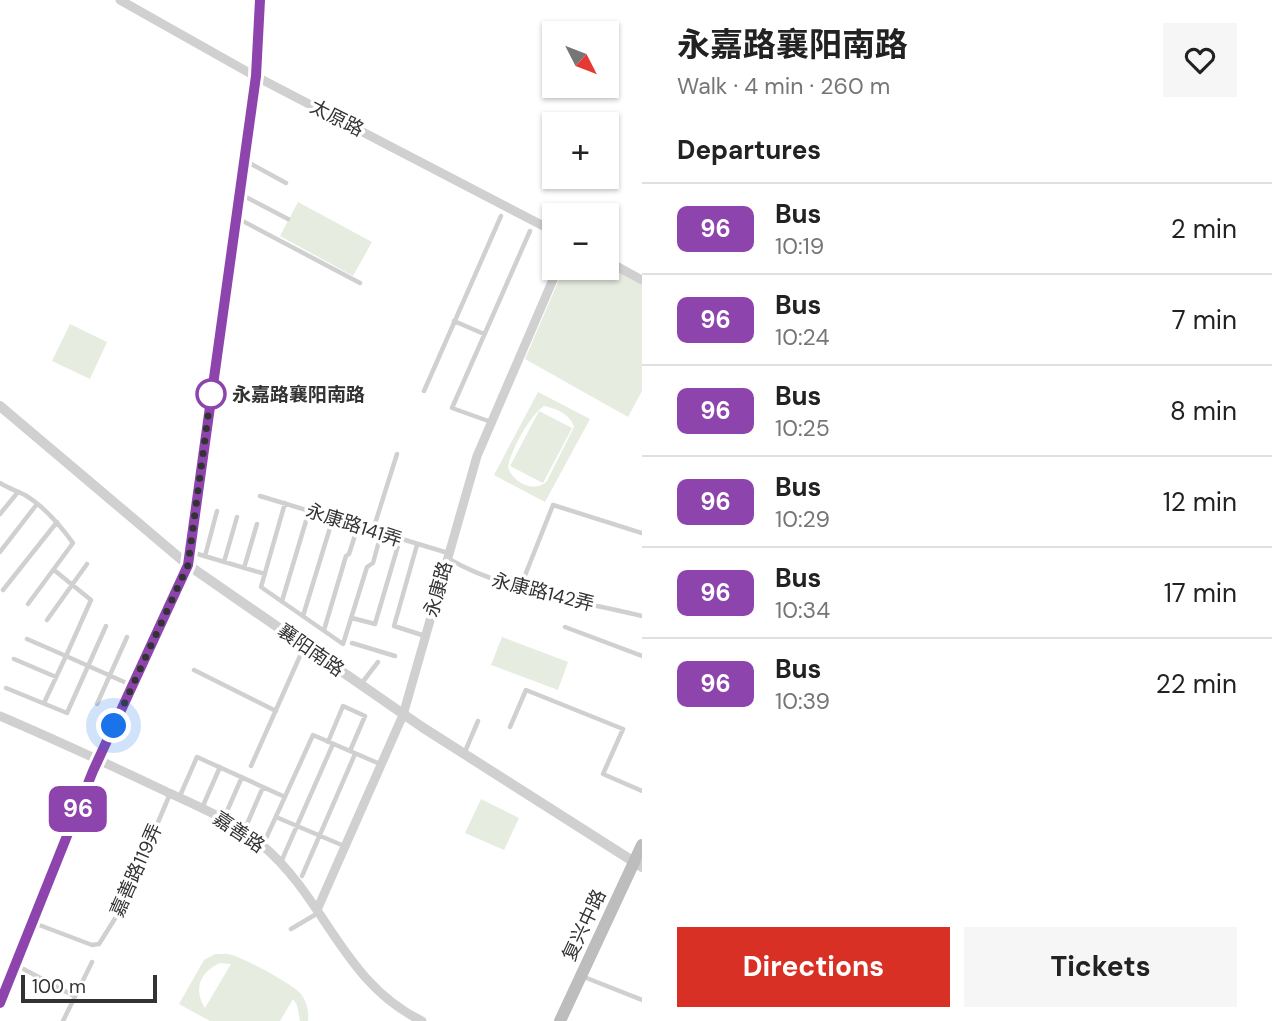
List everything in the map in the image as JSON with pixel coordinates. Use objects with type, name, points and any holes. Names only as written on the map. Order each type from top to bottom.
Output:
[{"type":"main road","name":"复兴中路","points":[[560,1021],[638,865],[642,845]]},
{"type":"street","name":"太原路","points":[[120,0],[256,76],[542,225]]},
{"type":"street","points":[[0,1003],[99,760],[188,565],[256,76],[261,0]]},
{"type":"street","points":[[619,268],[642,281]]},
{"type":"street","name":"永康路","points":[[318,911],[403,715],[414,662],[425,636],[477,456],[553,280]]},
{"type":"street","name":"襄阳南路","points":[[0,406],[188,565],[403,715],[638,865]]},
{"type":"street","name":"嘉善路","points":[[0,716],[174,795],[244,831],[281,863],[365,979],[394,1003],[422,1021]]},
{"type":"lane","points":[[244,160],[286,183]]},
{"type":"lane","points":[[239,193],[288,219]]},
{"type":"lane","points":[[424,391],[500,216]]},
{"type":"lane","points":[[236,217],[360,283]]},
{"type":"lane","points":[[492,423],[452,408],[530,231]]},
{"type":"lane","points":[[454,321],[484,334]]},
{"type":"lane","points":[[373,530],[397,454]]},
{"type":"lane","points":[[0,483],[37,504],[57,522],[73,543],[28,604]]},
{"type":"lane","points":[[0,514],[18,492]]},
{"type":"lane","name":"永康路141弄","points":[[260,496],[373,530],[447,556]]},
{"type":"lane","points":[[285,503],[261,587],[343,644],[367,567],[373,563],[381,534]]},
{"type":"lane","points":[[0,552],[37,504]]},
{"type":"lane","points":[[520,587],[553,505],[642,533]]},
{"type":"lane","points":[[205,556],[217,511]]},
{"type":"lane","points":[[282,601],[309,511]]},
{"type":"lane","points":[[224,562],[236,517]]},
{"type":"lane","points":[[303,616],[333,518]]},
{"type":"lane","points":[[3,590],[57,522]]},
{"type":"lane","points":[[244,568],[257,524]]},
{"type":"lane","points":[[324,631],[346,556],[358,526]]},
{"type":"lane","points":[[352,618],[375,624],[400,540]]},
{"type":"lane","points":[[417,545],[394,626],[425,636]]},
{"type":"lane","points":[[191,552],[265,574]]},
{"type":"lane","name":"永康路142弄","points":[[447,556],[479,576],[642,616]]},
{"type":"lane","points":[[47,620],[87,564]]},
{"type":"lane","points":[[44,703],[91,600],[54,570]]},
{"type":"lane","points":[[6,688],[67,713],[106,626]]},
{"type":"lane","points":[[565,627],[642,656]]},
{"type":"lane","points":[[97,704],[127,637]]},
{"type":"lane","points":[[27,639],[132,686]]},
{"type":"lane","points":[[352,643],[395,656]]},
{"type":"lane","points":[[251,766],[304,646]]},
{"type":"lane","points":[[14,659],[56,677]]},
{"type":"lane","points":[[361,685],[378,662]]},
{"type":"lane","points":[[194,670],[276,711]]},
{"type":"lane","points":[[510,727],[526,690],[623,729],[603,774],[642,791]]},
{"type":"lane","points":[[281,863],[331,743],[343,706],[365,716],[302,876]]},
{"type":"lane","points":[[464,754],[478,721]]},
{"type":"lane","points":[[263,846],[313,735],[381,764]]},
{"type":"lane","name":"嘉善路119弄","points":[[34,923],[92,945],[99,944],[121,909],[174,795],[197,757],[220,767]]},
{"type":"lane","points":[[202,809],[220,767],[285,797]]},
{"type":"lane","points":[[223,819],[242,777]]},
{"type":"lane","points":[[244,831],[263,787]]},
{"type":"lane","points":[[276,817],[344,847]]},
{"type":"lane","points":[[291,929],[318,911]]},
{"type":"lane","points":[[63,1021],[92,962]]},
{"type":"lane","points":[[16,965],[74,996]]},
{"type":"lane","points":[[582,976],[642,1000]]},
{"type":"shaded area","points":[[298,202],[372,242],[353,276],[280,236]]},
{"type":"shaded area","points":[[619,273],[642,285],[642,391],[628,417],[525,359],[559,280],[619,280]]},
{"type":"shaded area","points":[[70,324],[107,342],[90,379],[52,361]]},
{"type":"shaded area","points":[[538,392],[590,419],[545,502],[494,475]],"holes":[[[544,406],[558,410],[574,427],[547,481],[542,485],[530,486],[514,477],[508,467],[527,425]]]},
{"type":"shaded area","points":[[539,411],[572,428],[543,483],[510,466]]},
{"type":"shaded area","points":[[502,637],[568,662],[558,690],[491,665]]},
{"type":"shaded area","points":[[481,799],[519,818],[504,850],[465,833]]},
{"type":"shaded area","points":[[215,954],[230,954],[279,978],[301,994],[307,1007],[308,1021],[300,1021],[293,999],[280,1021],[210,1021],[179,1004],[204,960]],"holes":[[[220,963],[231,964],[205,1008],[199,994],[203,976]]]},
{"type":"bus line","name":"96","points":[[0,1003],[93,771],[188,565],[256,76],[260,0]]},
{"type":"place","name":"永嘉路襄阳南路","points":[[211,394]]},
{"type":"route","points":[[114,726],[188,565],[211,394]]}]
